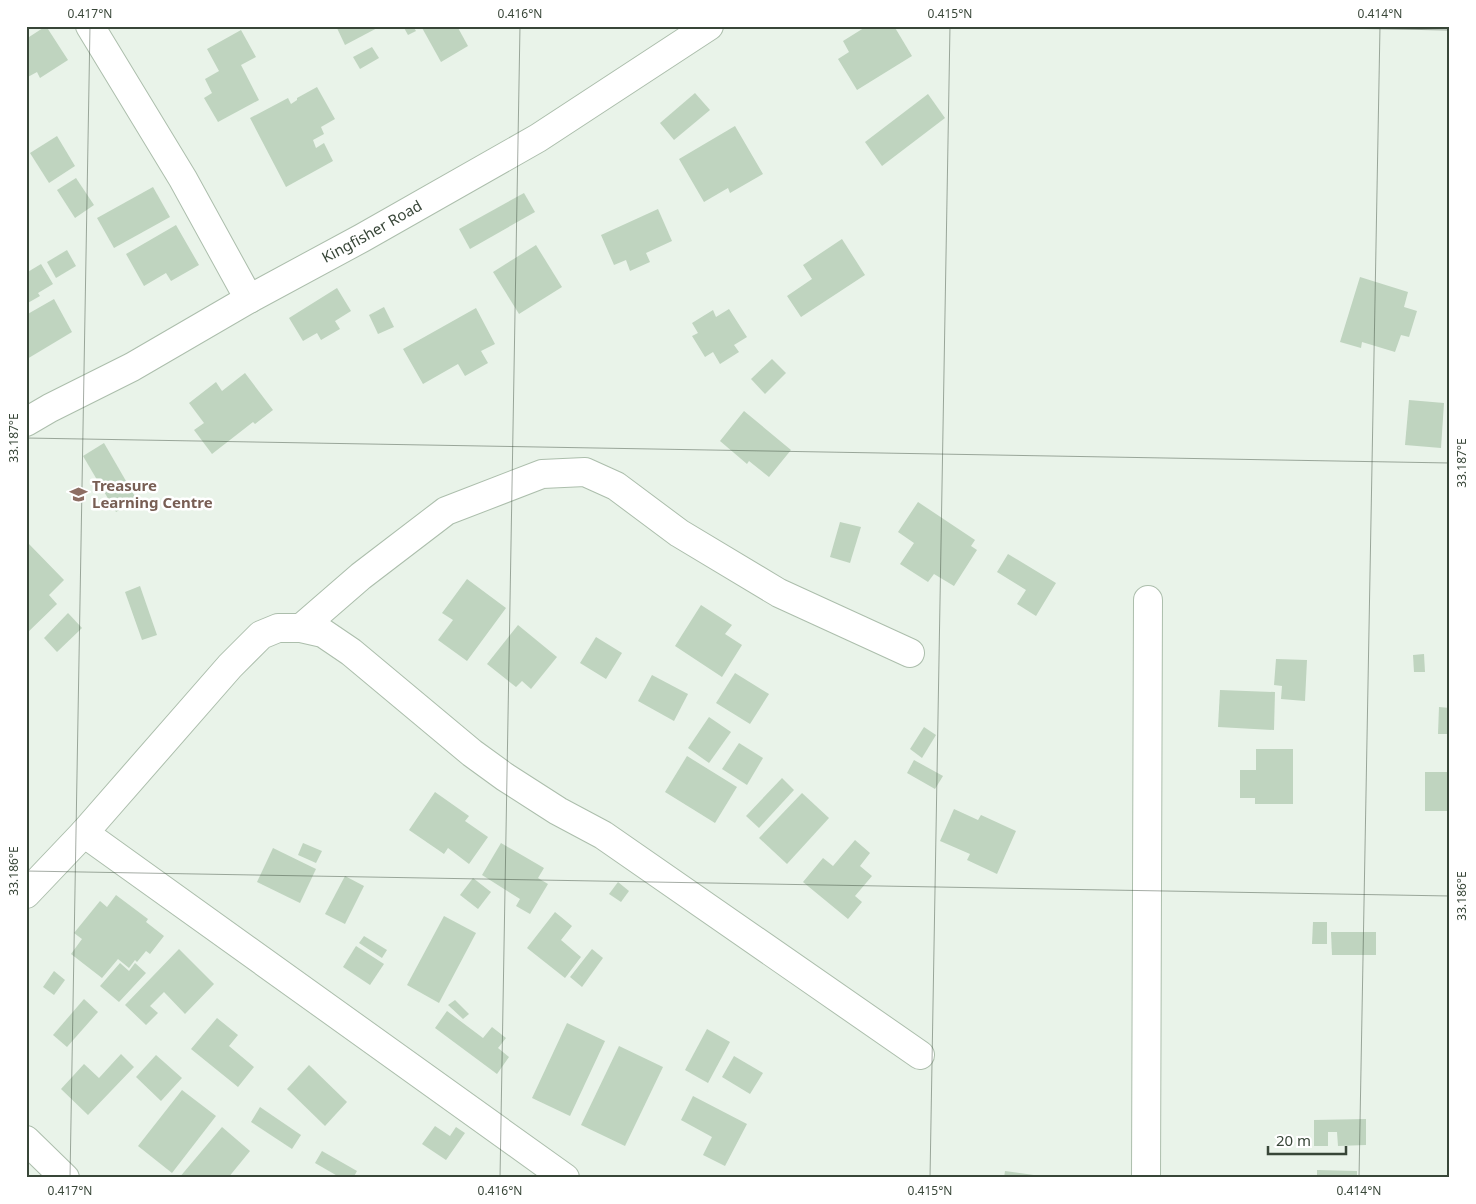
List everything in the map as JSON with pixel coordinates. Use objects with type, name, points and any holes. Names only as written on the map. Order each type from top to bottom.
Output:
[{"type":"street","points":[[90,26],[183,179],[249,299]]},
{"type":"street","name":"Kingfisher Road","points":[[26,422],[38,404],[132,367],[249,299],[362,238],[538,138],[709,26]]},
{"type":"street","points":[[301,628],[360,576],[446,511],[542,474],[585,472],[616,486],[679,533],[779,593],[910,653]]},
{"type":"street","points":[[1146,1178],[1148,600]]},
{"type":"street","points":[[26,894],[84,833],[230,666],[262,635],[278,628],[301,628],[323,633],[352,652],[472,753],[505,777],[558,811],[603,835],[920,1055]]},
{"type":"street","points":[[84,833],[566,1178]]},
{"type":"street","points":[[26,1140],[65,1178]]},
{"type":"building","points":[[46,26],[68,60],[40,78],[37,72],[26,78],[26,39]]},
{"type":"building","points":[[336,26],[381,26],[345,45]]},
{"type":"building","points":[[403,26],[413,26],[416,31],[408,35]]},
{"type":"building","points":[[421,26],[457,26],[468,46],[441,62]]},
{"type":"building","points":[[867,26],[894,26],[912,56],[857,90],[838,59],[849,52],[843,41]]},
{"type":"building","points":[[241,30],[256,57],[241,65],[259,100],[218,122],[204,98],[212,93],[205,79],[219,71],[207,49]]},
{"type":"building","points":[[372,47],[379,58],[360,69],[353,57]]},
{"type":"building","points":[[317,87],[335,119],[321,127],[324,134],[313,140],[316,148],[324,143],[333,161],[286,187],[250,118],[288,98],[291,104],[297,98]]},
{"type":"building","points":[[695,93],[710,110],[674,140],[660,123]]},
{"type":"building","points":[[928,94],[945,118],[882,166],[865,142]]},
{"type":"building","points":[[735,126],[763,174],[730,193],[728,188],[704,202],[679,159]]},
{"type":"building","points":[[57,136],[75,166],[49,183],[30,153]]},
{"type":"building","points":[[76,178],[94,205],[75,218],[57,190]]},
{"type":"building","points":[[153,187],[170,217],[114,248],[97,218]]},
{"type":"building","points":[[524,193],[535,212],[470,249],[459,229]]},
{"type":"building","points":[[658,209],[672,241],[646,253],[650,262],[630,271],[626,260],[614,265],[601,235]]},
{"type":"building","points":[[176,225],[199,265],[171,281],[166,273],[144,286],[126,254]]},
{"type":"building","points":[[842,239],[865,275],[801,317],[787,296],[812,279],[803,265]]},
{"type":"building","points":[[536,245],[562,287],[519,314],[493,272]]},
{"type":"building","points":[[67,250],[76,266],[56,278],[47,262]]},
{"type":"building","points":[[41,264],[53,284],[38,293],[40,296],[26,304],[26,273]]},
{"type":"building","points":[[1360,277],[1408,292],[1404,307],[1417,311],[1409,337],[1401,335],[1395,352],[1362,342],[1361,348],[1340,342]]},
{"type":"building","points":[[337,288],[351,311],[335,321],[340,329],[321,340],[317,333],[303,341],[289,318]]},
{"type":"building","points":[[54,299],[72,332],[27,359],[26,315]]},
{"type":"building","points":[[384,307],[394,327],[378,334],[369,315]]},
{"type":"building","points":[[476,308],[495,344],[481,351],[488,363],[465,376],[458,364],[423,384],[403,349]]},
{"type":"building","points":[[729,309],[747,337],[734,345],[739,352],[720,364],[713,352],[705,357],[692,336],[698,333],[692,323],[713,310],[716,317]]},
{"type":"building","points":[[772,359],[786,373],[765,394],[751,379]]},
{"type":"building","points":[[245,373],[273,410],[255,424],[253,422],[212,454],[194,430],[204,423],[189,403],[216,382],[222,391]]},
{"type":"building","points":[[1409,400],[1444,403],[1441,448],[1405,445]]},
{"type":"building","points":[[744,411],[791,450],[769,477],[749,461],[747,464],[720,441]]},
{"type":"building","points":[[104,443],[137,500],[116,512],[83,456]]},
{"type":"building","points":[[918,502],[975,540],[971,546],[977,550],[954,586],[934,574],[928,582],[900,564],[914,543],[898,532]]},
{"type":"building","points":[[840,522],[861,527],[850,563],[830,557]]},
{"type":"building","points":[[28,543],[64,580],[49,595],[57,604],[26,634],[26,544]]},
{"type":"building","points":[[1008,554],[1056,583],[1036,616],[1017,604],[1026,590],[997,572]]},
{"type":"building","points":[[467,579],[506,608],[467,661],[438,640],[453,620],[442,613]]},
{"type":"building","points":[[140,586],[157,635],[142,640],[125,592]]},
{"type":"building","points":[[701,605],[732,625],[725,634],[742,645],[722,677],[675,646]]},
{"type":"building","points":[[68,613],[82,628],[57,652],[44,638]]},
{"type":"building","points":[[518,625],[557,657],[531,689],[522,681],[516,687],[487,664]]},
{"type":"building","points":[[596,637],[622,653],[606,679],[580,663]]},
{"type":"building","points":[[1424,654],[1425,672],[1414,672],[1413,655]]},
{"type":"building","points":[[1276,659],[1307,660],[1305,701],[1281,699],[1282,686],[1274,685]]},
{"type":"building","points":[[735,673],[769,694],[750,724],[716,703]]},
{"type":"building","points":[[652,675],[688,694],[674,721],[638,701]]},
{"type":"building","points":[[1220,690],[1275,692],[1274,730],[1218,727]]},
{"type":"building","points":[[1439,707],[1450,708],[1450,734],[1438,734]]},
{"type":"building","points":[[709,717],[731,732],[709,763],[688,748]]},
{"type":"building","points":[[924,727],[936,735],[922,758],[910,749]]},
{"type":"building","points":[[739,743],[763,758],[747,785],[722,769]]},
{"type":"building","points":[[1256,749],[1293,749],[1293,804],[1255,804],[1255,798],[1240,798],[1240,770],[1256,770]]},
{"type":"building","points":[[687,756],[737,787],[715,823],[665,792]]},
{"type":"building","points":[[914,760],[943,776],[935,789],[907,773]]},
{"type":"building","points":[[1425,772],[1450,772],[1450,811],[1425,811]]},
{"type":"building","points":[[782,778],[794,790],[759,828],[746,816]]},
{"type":"building","points":[[435,792],[469,816],[465,821],[488,837],[469,864],[448,848],[444,854],[409,830]]},
{"type":"building","points":[[802,793],[829,818],[787,864],[759,838]]},
{"type":"building","points":[[954,809],[978,820],[981,815],[1016,831],[997,874],[967,860],[970,854],[940,841]]},
{"type":"building","points":[[855,840],[870,853],[860,866],[872,876],[855,896],[862,902],[848,919],[803,882],[823,858],[833,866]]},
{"type":"building","points":[[303,843],[322,851],[316,863],[298,855]]},
{"type":"building","points":[[501,843],[544,868],[538,878],[548,884],[530,914],[516,906],[520,899],[482,875]]},
{"type":"building","points":[[273,848],[316,869],[300,903],[257,882]]},
{"type":"building","points":[[345,876],[364,886],[345,924],[325,914]]},
{"type":"building","points":[[473,878],[491,892],[478,909],[460,895]]},
{"type":"building","points":[[618,882],[629,891],[621,902],[609,894]]},
{"type":"building","points":[[116,895],[148,919],[146,922],[164,936],[150,954],[146,951],[129,968],[118,959],[102,978],[71,954],[82,939],[74,933],[100,901],[107,907]]},
{"type":"building","points":[[555,912],[572,926],[561,940],[581,957],[565,978],[527,948]]},
{"type":"building","points":[[444,916],[476,933],[439,1003],[407,985]]},
{"type":"building","points":[[1313,922],[1327,922],[1327,944],[1312,944]]},
{"type":"building","points":[[1331,932],[1376,932],[1376,955],[1332,955]]},
{"type":"building","points":[[364,936],[387,950],[382,958],[359,943]]},
{"type":"building","points":[[356,946],[384,964],[370,985],[343,967]]},
{"type":"building","points":[[179,949],[214,984],[185,1014],[164,992],[150,1006],[158,1013],[146,1025],[125,1005]]},
{"type":"building","points":[[592,949],[603,958],[582,987],[570,977]]},
{"type":"building","points":[[120,963],[129,971],[135,963],[146,973],[119,1002],[100,986]]},
{"type":"building","points":[[54,971],[65,980],[54,995],[43,987]]},
{"type":"building","points":[[84,999],[98,1012],[67,1047],[53,1035]]},
{"type":"building","points":[[455,1000],[469,1014],[463,1019],[448,1005]]},
{"type":"building","points":[[447,1011],[483,1038],[492,1027],[506,1038],[498,1048],[509,1057],[497,1074],[435,1028]]},
{"type":"building","points":[[217,1018],[238,1035],[229,1046],[254,1067],[238,1087],[191,1049]]},
{"type":"building","points":[[567,1023],[605,1041],[570,1116],[532,1098]]},
{"type":"building","points":[[707,1029],[730,1042],[708,1083],[685,1070]]},
{"type":"building","points":[[619,1046],[663,1067],[625,1146],[581,1125]]},
{"type":"building","points":[[121,1054],[134,1067],[88,1115],[61,1089],[84,1064],[99,1078]]},
{"type":"building","points":[[156,1055],[182,1078],[161,1101],[136,1077]]},
{"type":"building","points":[[734,1056],[763,1073],[750,1094],[722,1077]]},
{"type":"building","points":[[309,1065],[347,1102],[325,1126],[287,1089]]},
{"type":"building","points":[[182,1090],[216,1116],[172,1173],[138,1146]]},
{"type":"building","points":[[693,1096],[747,1124],[725,1166],[703,1155],[712,1137],[681,1120]]},
{"type":"building","points":[[260,1107],[301,1135],[292,1149],[251,1122]]},
{"type":"building","points":[[1366,1119],[1366,1145],[1338,1146],[1337,1132],[1328,1132],[1328,1146],[1314,1146],[1314,1120]]},
{"type":"building","points":[[435,1126],[450,1136],[456,1127],[465,1133],[446,1160],[422,1144]]},
{"type":"building","points":[[222,1127],[250,1151],[228,1178],[179,1178]]},
{"type":"building","points":[[322,1151],[357,1171],[353,1178],[341,1178],[315,1163]]},
{"type":"building","points":[[1317,1170],[1357,1171],[1357,1178],[1317,1178]]},
{"type":"building","points":[[1005,1171],[1048,1177],[1048,1178],[1004,1178]]},
{"type":"place","name":"Treasure Learning Centre","points":[[78,495]]}]
